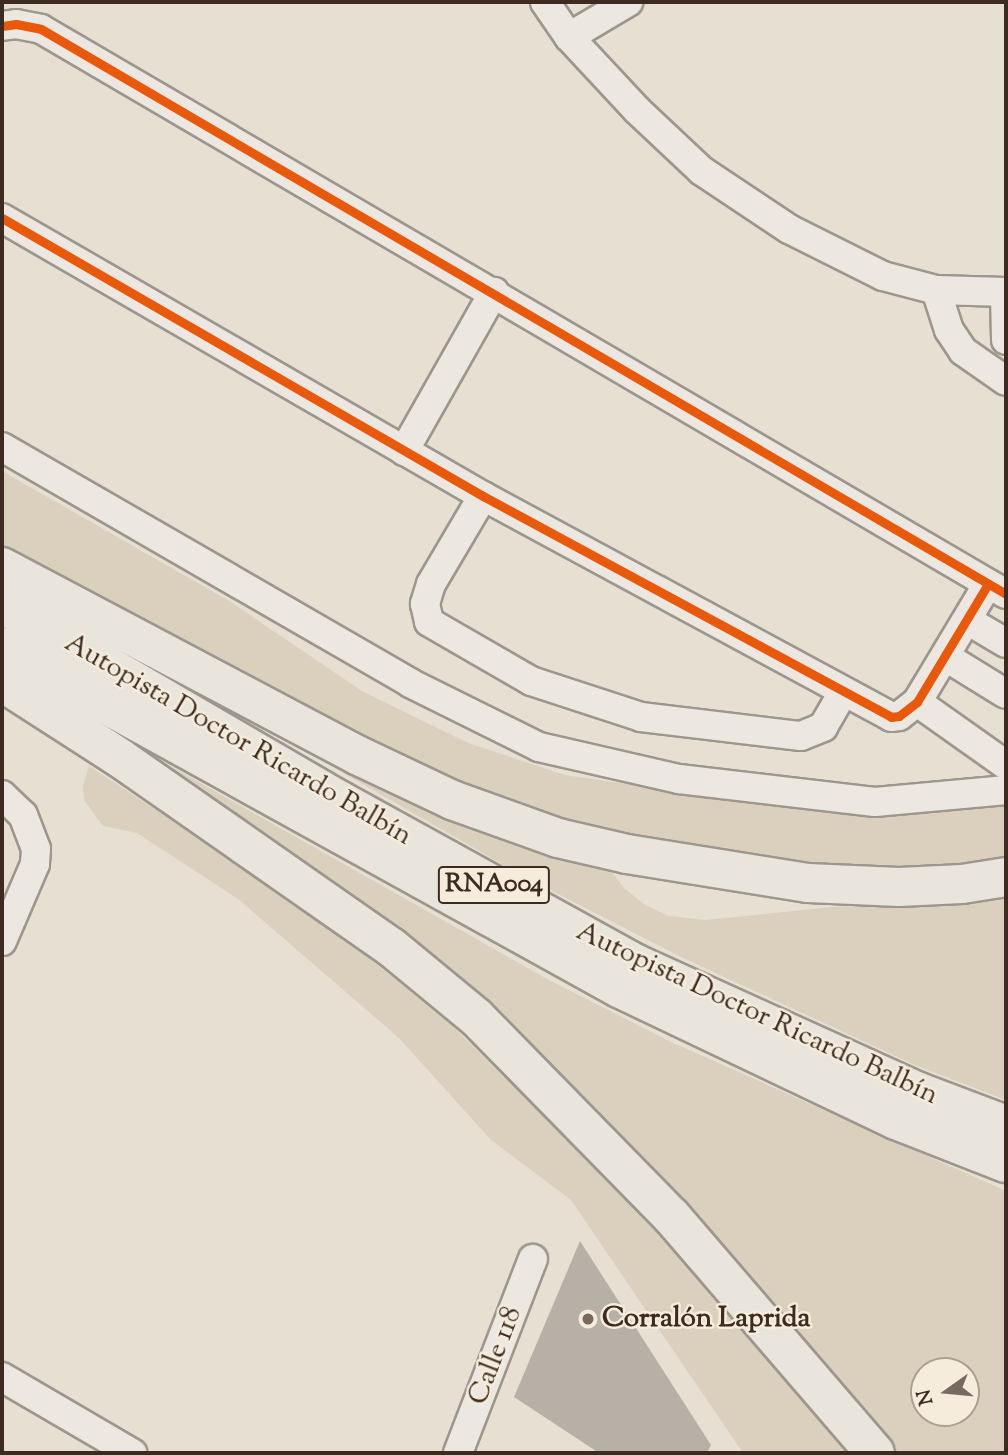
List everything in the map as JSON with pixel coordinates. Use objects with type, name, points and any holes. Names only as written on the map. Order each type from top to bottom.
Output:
[{"type":"highway","points":[[2,567],[357,755],[452,800],[558,838],[627,854],[807,883],[899,887],[1006,877]]},
{"type":"highway","name":"Autopista Doctor Ricardo Balbín","points":[[2,604],[341,801],[634,963],[919,1092],[1002,1152]]},
{"type":"highway","name":"Autopista Doctor Ricardo Balbín","points":[[2,647],[619,988],[896,1120],[1002,1152]]},
{"type":"highway","points":[[2,682],[120,758],[391,947],[476,1017],[672,1217],[875,1453]]},
{"type":"street","points":[[545,2],[569,37],[637,110],[702,170],[789,229],[883,275],[936,290],[1006,292],[1006,340]]},
{"type":"street","points":[[569,37],[628,2]]},
{"type":"street","points":[[2,26],[16,24],[41,29],[997,589],[967,620],[917,702],[899,716],[891,717],[483,496],[2,218]]},
{"type":"street","points":[[936,290],[949,330],[963,352],[1006,381]]},
{"type":"street","points":[[404,450],[494,292]]},
{"type":"street","points":[[2,447],[410,683],[539,747],[679,779],[875,802],[1006,790]]},
{"type":"street","points":[[483,496],[431,584],[425,604],[429,622],[531,681],[641,716],[801,736],[823,727],[843,693]]},
{"type":"street","points":[[967,620],[1006,643]]},
{"type":"street","points":[[946,657],[1006,694]]},
{"type":"street","points":[[917,702],[1006,765]]},
{"type":"street","points":[[2,795],[23,816],[36,849],[35,864],[2,941]]},
{"type":"street","name":"Calle 118","points":[[458,1453],[533,1259]]},
{"type":"street","points":[[2,1377],[132,1453]]},
{"type":"shaded area","points":[[2,471],[231,602],[362,691],[468,743],[565,775],[794,809],[884,814],[1006,803],[1006,858],[962,867],[879,873],[780,866],[595,834],[450,788],[2,551]]},
{"type":"shaded area","points":[[208,695],[608,867],[624,888],[645,905],[669,916],[706,920],[832,907],[925,905],[1006,894],[1006,1100],[915,1065],[683,958],[519,874]]},
{"type":"shaded area","points":[[165,763],[549,980],[671,1042],[1006,1191],[1006,1453],[888,1453],[695,1224],[160,771]]},
{"type":"shaded area","points":[[89,766],[318,916],[453,1027],[634,1203],[855,1453],[743,1453],[571,1200],[491,1140],[399,1038],[238,899],[137,833],[103,826],[84,800],[83,785]]},
{"type":"building","name":"Corralón Laprida","points":[[580,1241],[711,1445],[707,1453],[599,1453],[514,1397]]},
{"type":"cycle path","points":[[2,26],[16,24],[41,29],[1006,594]]},
{"type":"cycle path","points":[[2,218],[483,496],[891,717],[899,716],[917,702],[988,584]]},
{"type":"place","name":"Corralón Laprida","points":[[588,1319]]}]
